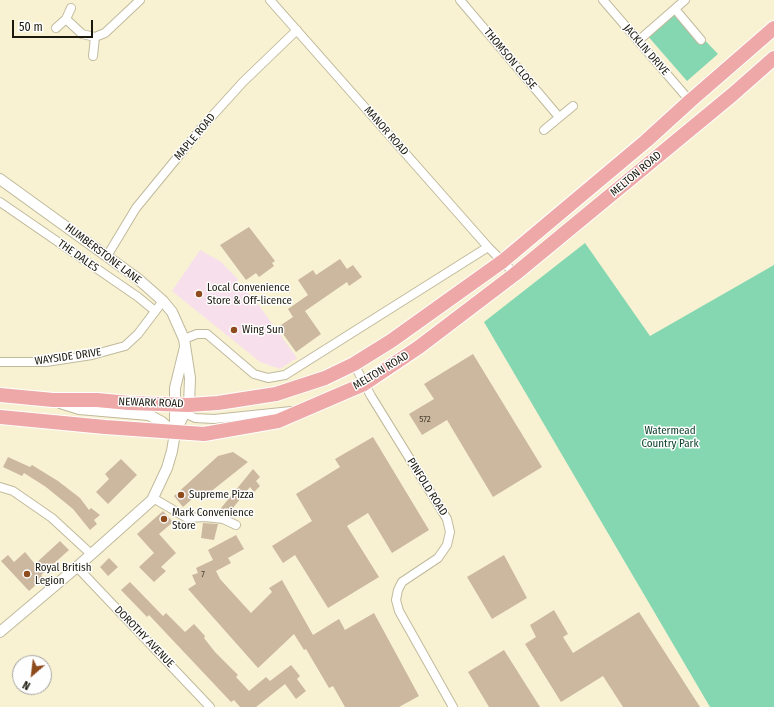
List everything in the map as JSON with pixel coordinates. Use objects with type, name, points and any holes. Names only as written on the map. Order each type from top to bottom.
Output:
[{"type":"highway","name":"MELTON ROAD","points":[[302,387],[354,364],[391,341],[503,261],[646,142],[690,100],[774,28]]},
{"type":"highway","name":"MELTON ROAD","points":[[175,433],[204,434],[278,420],[364,384],[425,343],[514,274],[703,119],[774,58]]},
{"type":"highway","name":"MELTON ROAD","points":[[646,142],[656,144],[688,120],[703,119]]},
{"type":"highway","name":"NEWARK ROAD","points":[[0,395],[53,400],[98,400],[183,408],[248,399],[302,387]]},
{"type":"highway","points":[[0,417],[175,433]]},
{"type":"street","points":[[66,19],[82,34],[95,37],[105,33],[140,0]]},
{"type":"street","name":"MANOR ROAD","points":[[270,0],[488,247],[503,261]]},
{"type":"street","name":"THOMSON CLOSE","points":[[460,0],[560,117]]},
{"type":"street","name":"JACKLIN DRIVE","points":[[603,0],[690,100]]},
{"type":"street","points":[[638,42],[685,0]]},
{"type":"street","points":[[56,28],[66,19],[71,8]]},
{"type":"street","points":[[675,9],[701,40]]},
{"type":"street","name":"MAPLE ROAD","points":[[107,256],[136,208],[204,125],[243,82],[297,30]]},
{"type":"street","points":[[93,56],[95,37]]},
{"type":"street","points":[[544,130],[573,106]]},
{"type":"street","name":"HUMBERSTONE LANE","points":[[0,179],[107,256],[163,301],[172,312],[184,343],[190,378],[183,408]]},
{"type":"street","name":"THE DALES","points":[[1,205],[138,297],[155,311]]},
{"type":"street","points":[[305,409],[229,418],[194,418],[183,408],[175,388],[184,343],[197,334],[207,334],[254,374],[268,378],[285,376],[488,247]]},
{"type":"street","points":[[503,261],[514,274]]},
{"type":"street","name":"WAYSIDE DRIVE","points":[[0,362],[46,362],[92,355],[125,346],[138,334],[163,301]]},
{"type":"street","name":"PINFOLD ROAD","points":[[354,364],[364,384],[447,519],[450,532],[447,544],[438,558],[402,582],[398,590],[396,600],[399,611],[453,707]]},
{"type":"street","points":[[53,400],[79,409],[149,415],[168,426],[175,433]]},
{"type":"street","points":[[0,632],[77,567],[153,498],[167,468],[175,433],[183,408]]},
{"type":"street","points":[[0,487],[13,491],[52,518],[91,554]]},
{"type":"street","points":[[153,498],[187,518],[205,517],[223,519],[236,525]]},
{"type":"street","name":"DOROTHY AVENUE","points":[[77,567],[210,707]]},
{"type":"shaded area","points":[[200,250],[220,261],[238,279],[236,284],[253,297],[297,358],[280,369],[260,362],[172,291]]},
{"type":"green space","points":[[675,9],[718,54],[687,81],[646,34]]},
{"type":"green space","name":"Watermead Country Park","points":[[585,243],[650,336],[774,265],[774,707],[710,707],[484,322]]},
{"type":"building","points":[[249,227],[275,261],[272,263],[274,266],[259,277],[256,273],[246,280],[220,245]]},
{"type":"building","points":[[340,259],[347,269],[353,265],[362,277],[349,286],[347,282],[305,311],[321,334],[296,352],[278,327],[293,317],[288,309],[308,295],[298,280],[313,270],[316,275]]},
{"type":"building","points":[[473,354],[542,467],[493,497],[447,420],[422,435],[409,414],[434,399],[424,384]]},
{"type":"building","points":[[373,437],[429,530],[392,553],[368,513],[347,526],[379,577],[328,608],[295,555],[283,563],[272,546],[312,521],[296,494],[340,467],[335,459]]},
{"type":"building","points":[[233,452],[248,462],[204,497],[200,492],[183,507],[174,496],[218,456]]},
{"type":"building","points":[[8,457],[30,467],[32,465],[58,481],[80,498],[89,510],[91,508],[100,515],[94,520],[97,524],[90,530],[73,509],[46,487],[24,473],[22,476],[3,467]]},
{"type":"building","points":[[121,459],[137,475],[108,504],[96,492],[109,479],[105,474]]},
{"type":"building","points":[[253,469],[260,477],[256,481],[260,486],[254,492],[250,487],[228,514],[217,513]]},
{"type":"building","points":[[163,511],[173,522],[159,534],[176,553],[161,567],[166,571],[154,582],[139,567],[154,553],[137,534]]},
{"type":"building","points":[[203,523],[218,524],[214,540],[201,538]]},
{"type":"building","points":[[236,535],[244,549],[228,558],[231,563],[216,571],[220,579],[251,613],[272,592],[269,588],[282,580],[313,635],[339,619],[345,630],[374,613],[419,696],[399,707],[345,707],[333,686],[329,688],[306,649],[304,650],[294,634],[258,668],[188,589],[196,584],[192,575],[198,573],[196,568],[213,560],[208,550]]},
{"type":"building","name":"Royal British Legion","points":[[60,541],[69,550],[41,575],[44,578],[29,591],[1,561],[8,555],[14,562],[25,552],[35,564]]},
{"type":"building","points":[[504,555],[527,598],[492,619],[467,577]]},
{"type":"building","points":[[109,558],[118,567],[108,576],[100,567]]},
{"type":"building","points":[[130,582],[163,616],[166,613],[185,632],[194,624],[205,636],[204,638],[215,652],[238,675],[236,677],[249,691],[266,677],[270,681],[291,665],[300,676],[297,679],[306,691],[296,699],[285,684],[256,707],[240,707],[234,700],[231,702],[149,615],[147,617],[121,590]]},
{"type":"building","points":[[554,610],[568,634],[563,637],[573,653],[639,612],[700,707],[623,707],[603,676],[561,702],[525,644],[536,637],[530,625]]},
{"type":"building","points":[[504,650],[540,707],[489,707],[468,672]]},
{"type":"place","name":"Local Convenience Store & Off-licence","points":[[199,294]]},
{"type":"place","name":"Wing Sun","points":[[234,330]]},
{"type":"place","name":"Supreme Pizza","points":[[181,495]]},
{"type":"place","name":"Mark Convenience Store","points":[[164,519]]},
{"type":"place","name":"Royal British Legion","points":[[27,574]]}]
